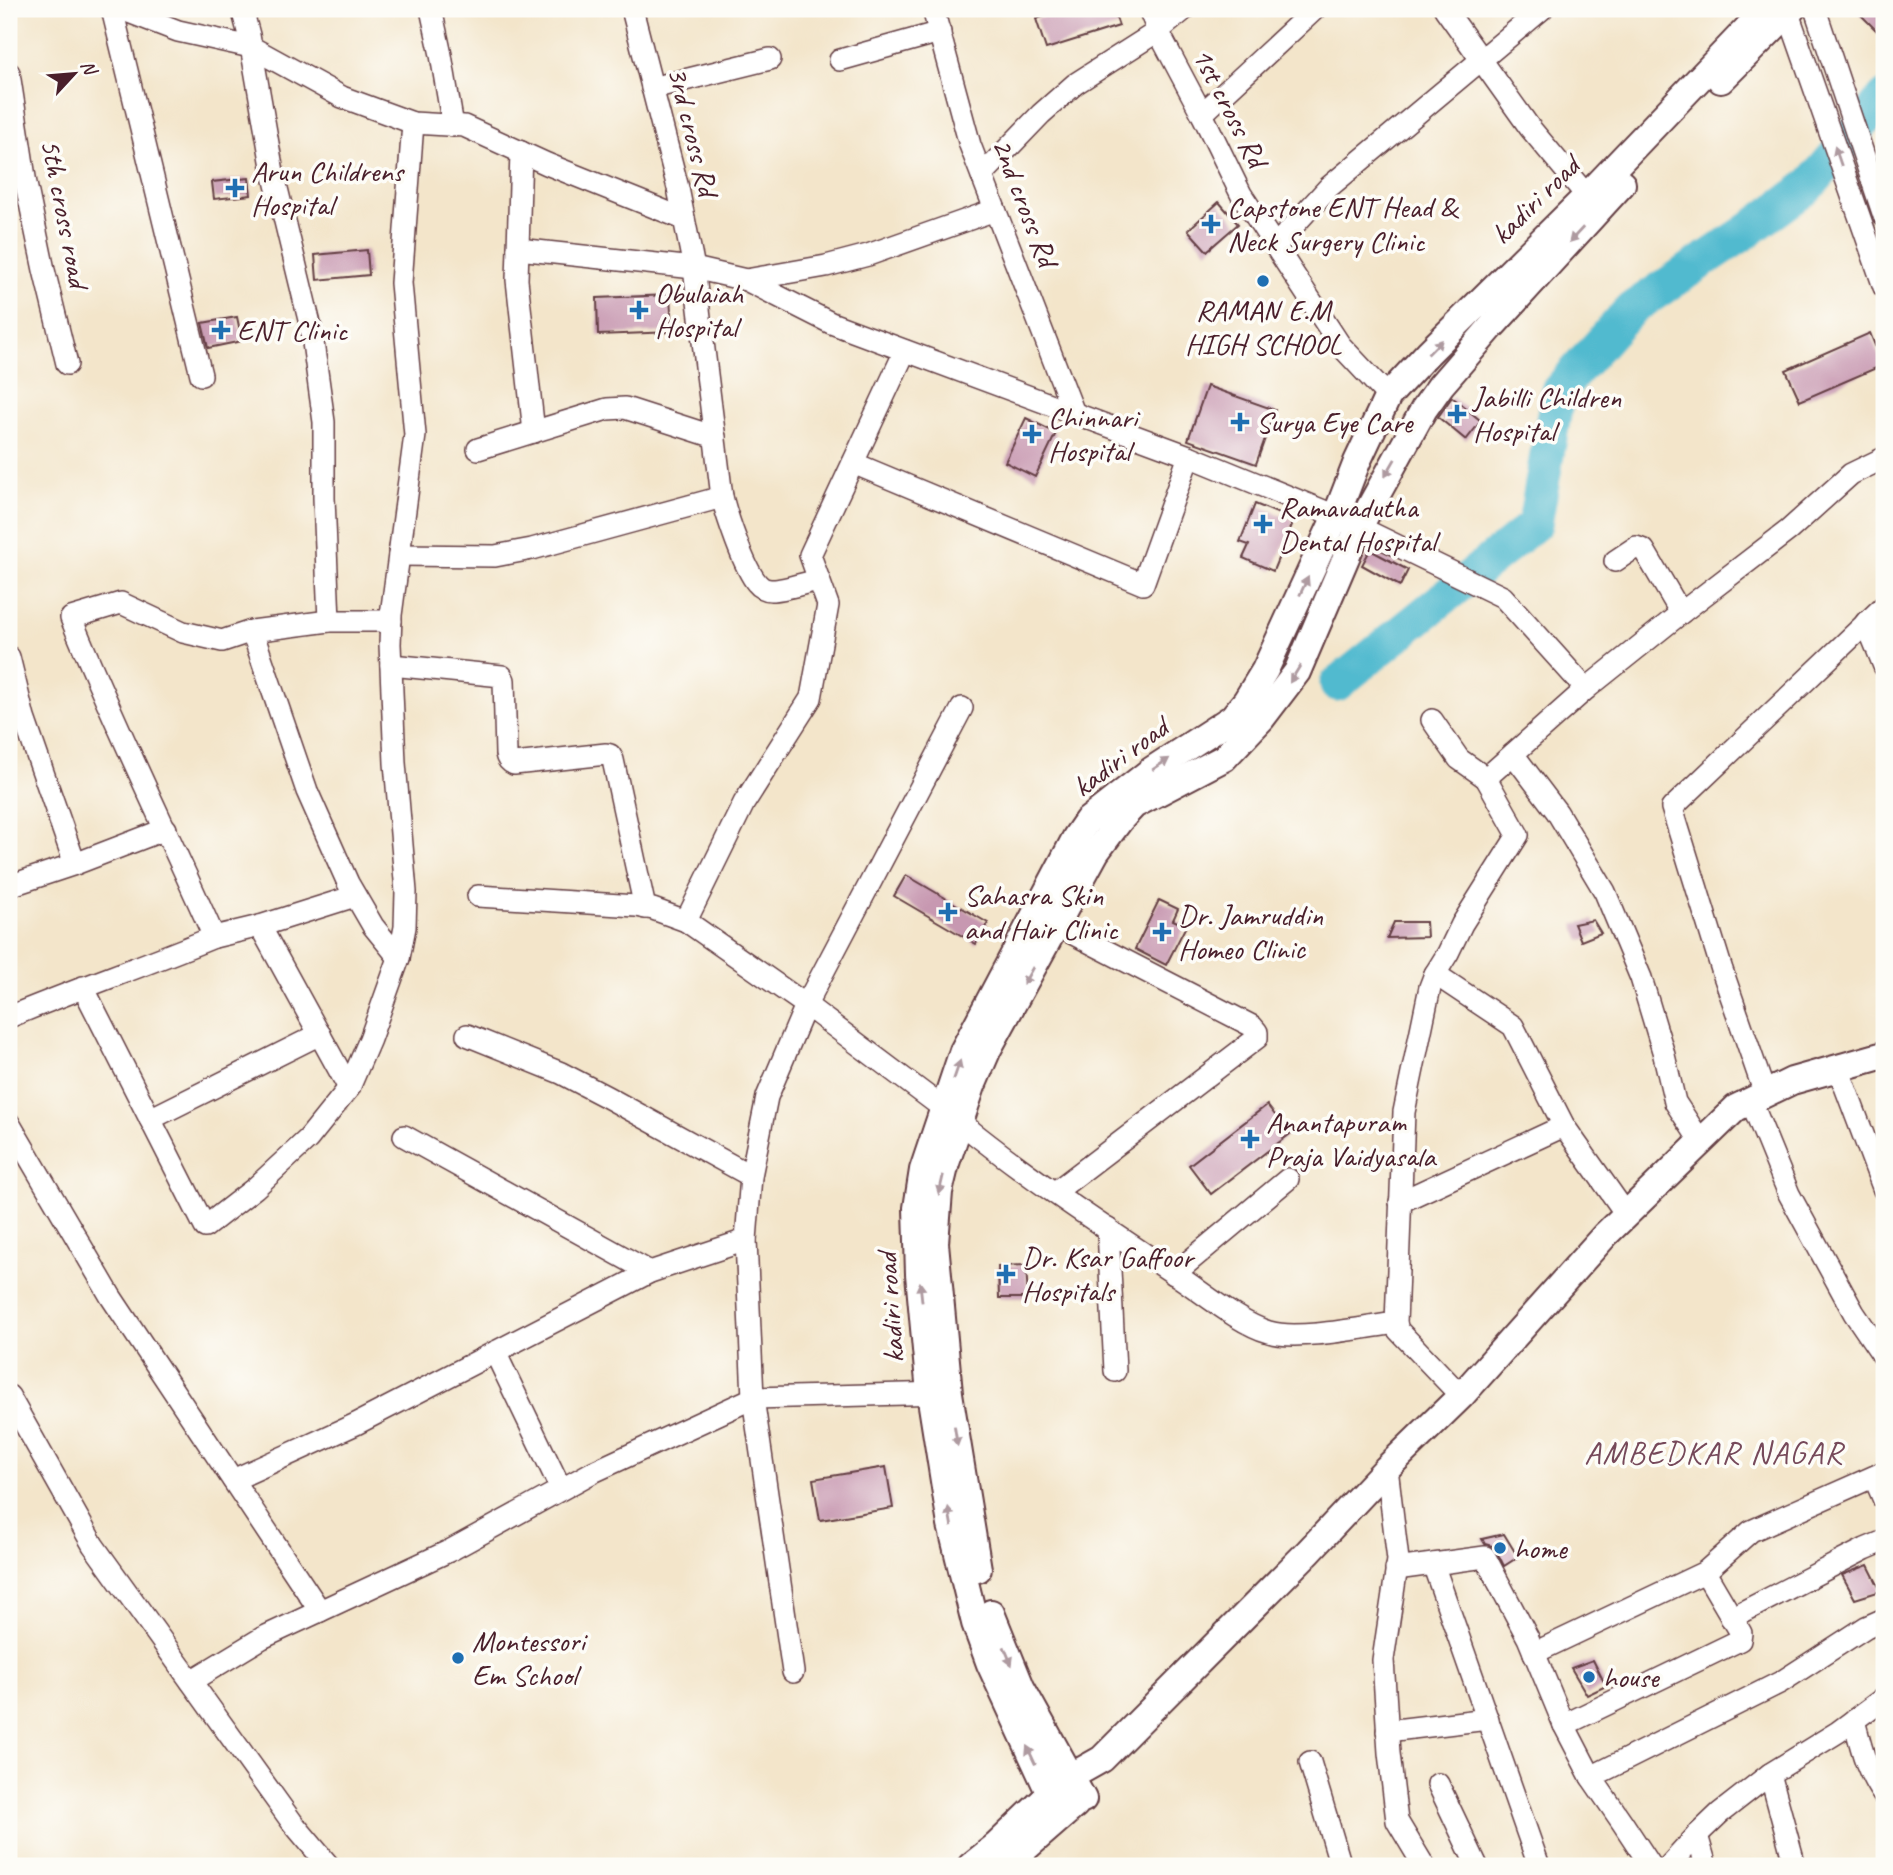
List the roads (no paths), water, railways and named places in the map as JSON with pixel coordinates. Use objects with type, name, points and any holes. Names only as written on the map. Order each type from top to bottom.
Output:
[{"type":"main road","name":"kadiri road","points":[[1066,1796],[986,1601],[978,1571],[940,1393],[919,1274],[917,1208],[923,1170],[952,1115],[972,1086],[988,1049],[1096,852],[1120,820],[1134,805],[1224,758],[1262,718],[1297,672],[1347,521],[1357,462],[1388,396],[1587,196],[1783,10]]},
{"type":"main road","name":"kadiri road","points":[[952,1115],[963,1051],[1087,821],[1152,770],[1232,718],[1265,670],[1347,521],[1441,385],[1783,10]]},
{"type":"main road","points":[[1005,1866],[1066,1796],[1461,1396],[1606,1234],[1736,1108],[1791,1081],[1884,1055]]},
{"type":"main road","points":[[971,1866],[1066,1796]]},
{"type":"street","points":[[112,9],[201,375]]},
{"type":"street","points":[[121,9],[178,31],[251,47],[342,97],[413,123],[464,126],[597,185],[684,219]]},
{"type":"street","points":[[242,9],[273,172],[311,328],[324,422],[329,621]]},
{"type":"street","points":[[430,9],[453,126]]},
{"type":"street","name":"3rd cross Rd","points":[[632,9],[678,188],[694,268],[722,497],[737,539],[756,582],[762,588],[772,591],[819,580]]},
{"type":"street","name":"2nd cross Rd","points":[[933,9],[970,145],[1074,413]]},
{"type":"street","name":"1st cross Rd","points":[[1149,9],[1241,194],[1340,345],[1388,396]]},
{"type":"street","points":[[982,175],[1041,114],[1075,84],[1158,31],[1185,9]]},
{"type":"street","points":[[1202,114],[1315,9]]},
{"type":"street","points":[[1444,9],[1530,128],[1587,196]]},
{"type":"street","points":[[1275,246],[1329,187],[1542,9]]},
{"type":"street","points":[[1815,9],[1883,212]]},
{"type":"street","points":[[1783,10],[1805,60],[1884,287]]},
{"type":"street","points":[[839,60],[940,32]]},
{"type":"street","points":[[652,88],[770,59]]},
{"type":"street","name":"5th cross road","points":[[9,73],[29,196],[67,363]]},
{"type":"street","points":[[83,987],[205,1227],[255,1188],[308,1139],[349,1088],[370,1039],[399,958],[405,927],[406,892],[395,763],[391,618],[415,435],[401,283],[413,123]]},
{"type":"street","points":[[521,152],[517,281],[534,432]]},
{"type":"street","points":[[746,280],[826,266],[868,255],[995,210]]},
{"type":"street","points":[[518,248],[694,268],[746,280],[831,323],[1189,456],[1347,521],[1503,597],[1586,689]]},
{"type":"street","points":[[686,921],[744,803],[811,698],[828,605],[810,555],[905,351]]},
{"type":"street","points":[[478,449],[617,407],[715,437]]},
{"type":"street","points":[[853,463],[1143,584],[1189,456]]},
{"type":"street","points":[[1486,778],[1586,689],[1789,530],[1851,474],[1884,458]]},
{"type":"street","points":[[399,555],[495,556],[533,550],[722,497]]},
{"type":"street","points":[[1615,561],[1636,547],[1644,550],[1681,612]]},
{"type":"street","points":[[214,937],[100,690],[71,618],[121,603],[183,632],[222,641],[253,631],[329,621],[391,618]]},
{"type":"street","points":[[1884,606],[1672,808],[1789,1194],[1854,1313],[1884,1357]]},
{"type":"street","points":[[1866,622],[1884,666]]},
{"type":"street","points":[[253,631],[307,791],[348,883],[373,926],[399,958]]},
{"type":"street","points":[[9,657],[16,721],[75,864]]},
{"type":"street","points":[[391,666],[502,676],[506,754],[507,759],[514,764],[610,755],[645,908]]},
{"type":"street","points":[[793,1672],[752,1398],[746,1240],[751,1176],[766,1097],[806,1005],[962,708]]},
{"type":"street","points":[[1432,720],[1459,759],[1486,778],[1518,835],[1462,924],[1435,974],[1404,1112],[1396,1323],[1398,1330],[1461,1396]]},
{"type":"street","points":[[1513,754],[1557,812],[1605,891],[1641,978],[1675,1102],[1701,1142]]},
{"type":"street","points":[[9,886],[166,829]]},
{"type":"street","points":[[9,1017],[214,937],[260,926],[355,896]]},
{"type":"street","points":[[478,896],[645,908],[686,921],[806,1005],[1055,1192],[1243,1320],[1269,1332],[1289,1335],[1396,1323]]},
{"type":"street","points":[[1055,1192],[1256,1038],[1257,1032],[1252,1026],[1056,925]]},
{"type":"street","points":[[260,926],[349,1088]]},
{"type":"street","points":[[1435,974],[1513,1026],[1564,1126],[1626,1214]]},
{"type":"street","points":[[150,1119],[320,1034]]},
{"type":"street","points":[[467,1035],[572,1079],[751,1176]]},
{"type":"street","points":[[1838,1068],[1884,1190]]},
{"type":"street","points":[[9,1123],[111,1297],[320,1611]]},
{"type":"street","points":[[1400,1202],[1564,1126]]},
{"type":"street","points":[[404,1136],[650,1272]]},
{"type":"street","points":[[1174,1274],[1288,1179]]},
{"type":"street","points":[[1108,1229],[1115,1371]]},
{"type":"street","points":[[233,1480],[356,1424],[650,1272],[746,1240]]},
{"type":"street","points":[[495,1352],[561,1489]]},
{"type":"street","points":[[191,1681],[262,1638],[451,1549],[593,1472],[752,1398],[940,1393]]},
{"type":"street","points":[[9,1396],[93,1545],[292,1822],[329,1866]]},
{"type":"street","points":[[1387,1468],[1398,1560],[1383,1660],[1387,1731],[1397,1821],[1424,1866]]},
{"type":"street","points":[[1534,1653],[1705,1572],[1751,1531],[1879,1475],[1884,1500]]},
{"type":"street","points":[[1731,1618],[1884,1541]]},
{"type":"street","points":[[1396,1569],[1485,1557],[1534,1653],[1564,1725],[1591,1777],[1651,1866]]},
{"type":"street","points":[[1433,1564],[1539,1866]]},
{"type":"street","points":[[1564,1725],[1740,1640],[1741,1633],[1705,1572]]},
{"type":"street","points":[[1591,1777],[1781,1682],[1866,1627],[1884,1619]]},
{"type":"street","points":[[1669,1866],[1720,1813],[1770,1774],[1806,1753],[1884,1698]]},
{"type":"street","points":[[1387,1731],[1488,1719]]},
{"type":"street","points":[[1854,1720],[1864,1759],[1884,1796]]},
{"type":"street","points":[[1310,1762],[1341,1866]]},
{"type":"street","points":[[1770,1774],[1796,1866]]},
{"type":"street","points":[[1438,1784],[1477,1866]]},
{"type":"street","points":[[1697,1835],[1706,1866]]},
{"type":"waterway","points":[[1337,684],[1535,524],[1558,391],[1631,309],[1809,186],[1884,98]]},
{"type":"place","name":"Arun Childrens Hospital","points":[[235,188]]},
{"type":"place","name":"Capstone ENT Head & Neck Surgery Clinic","points":[[1211,224]]},
{"type":"place","name":"RAMAN E.M HIGH SCHOOL","points":[[1263,281]]},
{"type":"place","name":"Obulaiah Hospital","points":[[639,310]]},
{"type":"place","name":"ENT Clinic","points":[[221,330]]},
{"type":"place","name":"Jabilli Children Hospital","points":[[1457,414]]},
{"type":"place","name":"Surya Eye Care","points":[[1240,422]]},
{"type":"place","name":"Chinnari Hospital","points":[[1032,434]]},
{"type":"place","name":"Ramavadutha Dental Hospital","points":[[1263,524]]},
{"type":"place","name":"Sahasra Skin and Hair Clinic","points":[[948,912]]},
{"type":"place","name":"Dr. Jamruddin Homeo Clinic","points":[[1162,932]]},
{"type":"place","name":"Anantapuram Praja Vaidyasala","points":[[1250,1139]]},
{"type":"place","name":"Dr. Ksar Gaffoor Hospitals","points":[[1006,1274]]},
{"type":"place","name":"home","points":[[1500,1548]]},
{"type":"place","name":"Montessori Em School","points":[[458,1658]]},
{"type":"place","name":"house","points":[[1589,1677]]},
{"type":"district","name":"AMBEDKAR NAGAR","points":[[1714,1452]]}]
